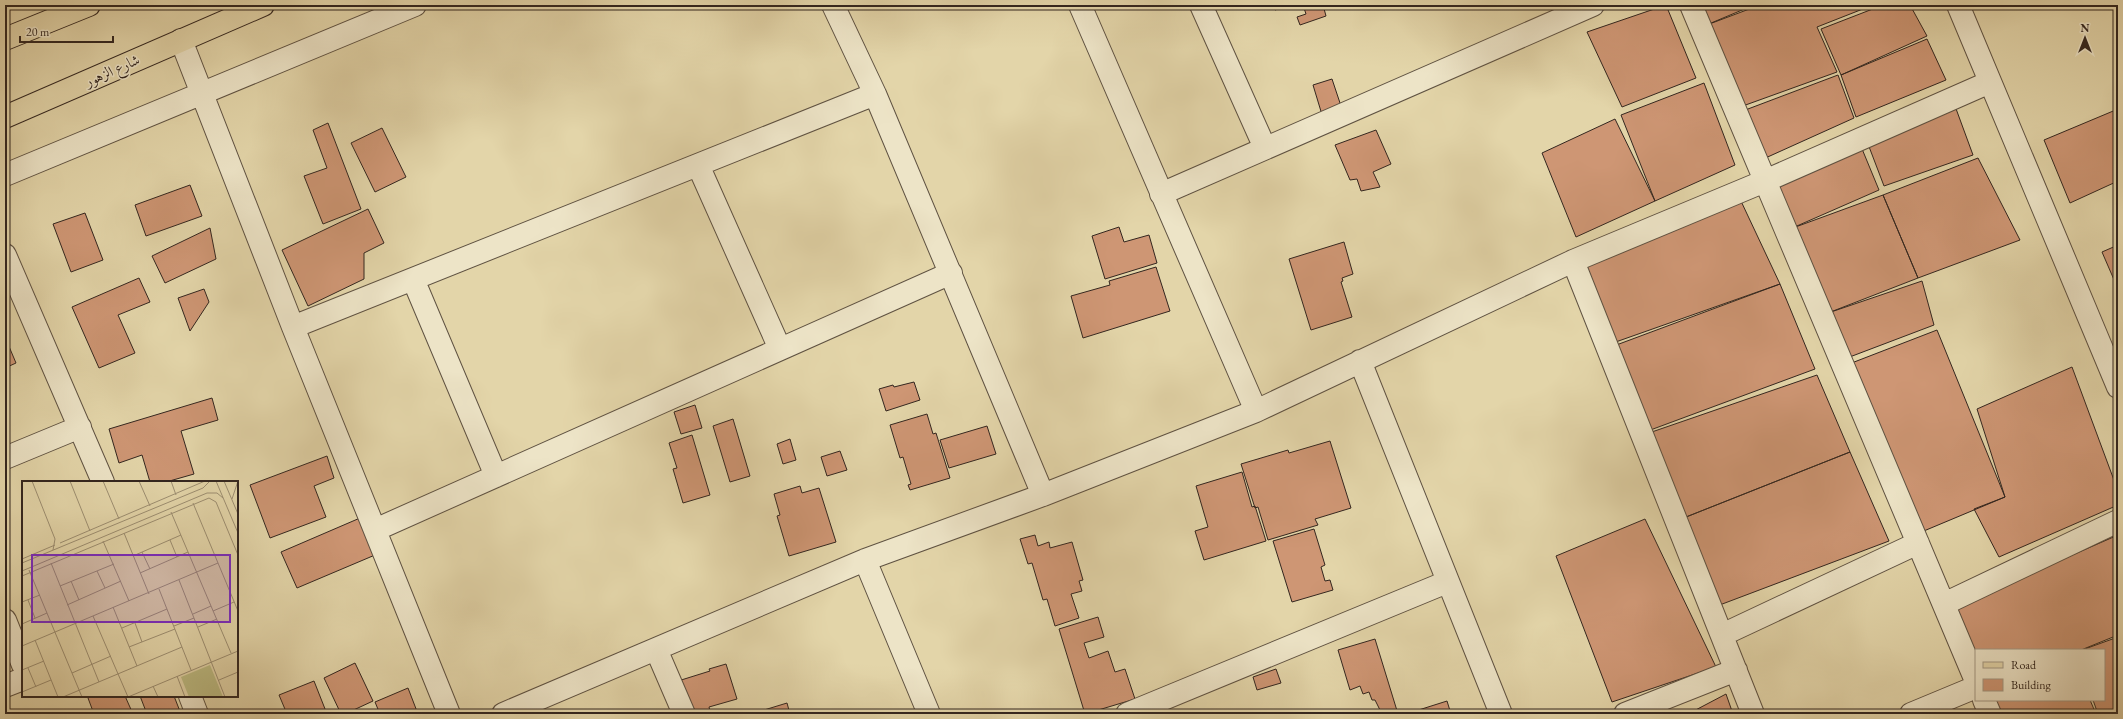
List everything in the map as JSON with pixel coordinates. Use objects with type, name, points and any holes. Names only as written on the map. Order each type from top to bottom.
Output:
[{"type":"main road","points":[[5,39],[89,5]]},
{"type":"main road","name":"شارع الزهور","points":[[5,117],[263,5]]},
{"type":"street","points":[[5,175],[415,5]]},
{"type":"street","points":[[833,5],[875,94],[1043,495]]},
{"type":"street","points":[[1080,5],[1160,194],[1256,411]]},
{"type":"street","points":[[1202,5],[1265,148]]},
{"type":"street","points":[[1160,194],[1265,148],[1550,14],[1593,5]]},
{"type":"street","points":[[1691,5],[1975,679]]},
{"type":"street","points":[[1958,5],[1990,82],[2110,344],[2118,387]]},
{"type":"street","points":[[181,40],[293,327],[450,714]]},
{"type":"street","points":[[502,714],[866,560],[1043,495],[1256,411],[1573,261],[1765,181],[1990,82]]},
{"type":"street","points":[[293,327],[875,94]]},
{"type":"street","points":[[698,165],[780,349]]},
{"type":"street","points":[[5,255],[103,481]]},
{"type":"street","points":[[1573,261],[1753,714]]},
{"type":"street","points":[[375,530],[951,273]]},
{"type":"street","points":[[413,279],[496,476]]},
{"type":"street","points":[[1360,361],[1500,714]]},
{"type":"street","points":[[5,458],[80,427]]},
{"type":"street","points":[[1944,604],[2118,521]]},
{"type":"street","points":[[1722,636],[1918,543]]},
{"type":"street","points":[[866,560],[929,714]]},
{"type":"street","points":[[1127,714],[1447,582]]},
{"type":"street","points":[[5,620],[22,662]]},
{"type":"street","points":[[656,649],[684,714]]},
{"type":"street","points":[[1624,714],[1736,670]]},
{"type":"street","points":[[5,686],[22,679]]},
{"type":"street","points":[[1911,714],[1975,687]]},
{"type":"street","points":[[190,697],[197,714]]},
{"type":"street","points":[[1984,701],[1990,714]]},
{"type":"building","points":[[1274,5],[1291,5],[1275,10]]},
{"type":"building","points":[[1303,5],[1323,5],[1326,16],[1300,25],[1297,17],[1306,14]]},
{"type":"building","points":[[1666,5],[1696,78],[1622,107],[1587,32]]},
{"type":"building","points":[[1695,5],[1754,5],[1704,26]]},
{"type":"building","points":[[1760,5],[1873,5],[1817,27],[1837,72],[1740,107],[1704,26]]},
{"type":"building","points":[[1883,5],[1910,5],[1927,36],[1841,75],[1821,29]]},
{"type":"building","points":[[1927,39],[1946,80],[1856,117],[1841,75]]},
{"type":"building","points":[[1838,75],[1854,118],[1761,160],[1740,112]]},
{"type":"building","points":[[1332,79],[1343,112],[1323,118],[1313,85]]},
{"type":"building","points":[[1704,83],[1735,165],[1655,201],[1621,115]]},
{"type":"building","points":[[1955,106],[1973,155],[1884,186],[1868,144]]},
{"type":"building","points":[[2118,109],[2118,181],[2070,203],[2044,140]]},
{"type":"building","points":[[1615,119],[1655,201],[1576,237],[1542,153]]},
{"type":"building","points":[[328,123],[361,209],[323,224],[304,176],[327,168],[313,130]]},
{"type":"building","points":[[382,128],[406,177],[375,192],[351,143]]},
{"type":"building","points":[[1376,130],[1391,164],[1373,172],[1380,187],[1361,191],[1357,179],[1350,180],[1335,145]]},
{"type":"building","points":[[1860,144],[1879,190],[1790,229],[1774,182]]},
{"type":"building","points":[[1978,158],[2020,240],[1918,278],[1883,195]]},
{"type":"building","points":[[190,185],[202,216],[146,236],[135,205]]},
{"type":"building","points":[[1883,195],[1918,278],[1828,313],[1790,229]]},
{"type":"building","points":[[1740,199],[1780,284],[1610,344],[1582,264]]},
{"type":"building","points":[[368,209],[384,243],[364,253],[364,279],[308,306],[282,250]]},
{"type":"building","points":[[85,213],[103,260],[71,272],[53,224]]},
{"type":"building","points":[[1119,227],[1124,242],[1149,235],[1157,263],[1105,279],[1092,236]]},
{"type":"building","points":[[210,228],[216,259],[165,283],[152,256]]},
{"type":"building","points":[[1344,242],[1353,274],[1342,278],[1343,281],[1341,282],[1352,317],[1311,330],[1289,259]]},
{"type":"building","points":[[2118,245],[2118,289],[2102,252]]},
{"type":"building","points":[[1156,267],[1170,311],[1083,338],[1071,296],[1110,285],[1109,281]]},
{"type":"building","points":[[139,278],[150,302],[118,315],[135,353],[99,368],[72,307]]},
{"type":"building","points":[[1922,281],[1934,325],[1847,358],[1828,313]]},
{"type":"building","points":[[1780,284],[1815,369],[1645,432],[1611,347]]},
{"type":"building","points":[[204,289],[209,302],[190,331],[178,298]]},
{"type":"building","points":[[1937,330],[2005,497],[1919,533],[1849,364]]},
{"type":"building","points":[[5,337],[16,363],[5,368]]},
{"type":"building","points":[[2072,367],[2118,491],[2118,505],[1999,557],[1974,509],[2005,497],[1977,409]]},
{"type":"building","points":[[1817,375],[1850,452],[1681,519],[1646,434]]},
{"type":"building","points":[[914,382],[920,400],[886,411],[879,389]]},
{"type":"building","points":[[212,398],[218,420],[181,431],[194,474],[170,481],[150,481],[142,455],[119,463],[109,429]]},
{"type":"building","points":[[695,405],[702,428],[681,434],[674,412]]},
{"type":"building","points":[[927,414],[933,434],[936,433],[950,478],[910,490],[908,485],[911,484],[903,457],[900,458],[890,425]]},
{"type":"building","points":[[733,419],[750,476],[730,482],[713,426]]},
{"type":"building","points":[[987,426],[996,454],[949,468],[940,440]]},
{"type":"building","points":[[692,435],[710,495],[683,503],[673,469],[677,468],[669,443]]},
{"type":"building","points":[[790,439],[796,460],[783,464],[777,444]]},
{"type":"building","points":[[1330,441],[1351,508],[1315,519],[1318,525],[1268,540],[1258,507],[1255,508],[1241,464],[1288,450],[1289,453]]},
{"type":"building","points":[[840,451],[847,470],[827,476],[821,457]]},
{"type":"building","points":[[1850,452],[1889,541],[1717,606],[1681,519]]},
{"type":"building","points":[[327,456],[334,478],[314,486],[326,517],[270,538],[250,485]]},
{"type":"building","points":[[1242,472],[1252,507],[1255,506],[1266,541],[1204,560],[1195,531],[1208,527],[1196,486]]},
{"type":"building","points":[[800,486],[802,493],[819,488],[836,542],[789,556],[777,516],[780,515],[774,494]]},
{"type":"building","points":[[360,518],[375,555],[297,588],[281,552]]},
{"type":"building","points":[[1645,519],[1716,667],[1612,702],[1556,556]]},
{"type":"building","points":[[1314,529],[1325,565],[1321,567],[1325,581],[1330,580],[1333,590],[1292,602],[1273,541]]},
{"type":"building","points":[[1035,535],[1038,546],[1049,542],[1050,548],[1072,542],[1083,580],[1079,581],[1082,591],[1071,594],[1079,618],[1055,626],[1047,599],[1043,600],[1032,563],[1028,564],[1020,539]]},
{"type":"building","points":[[2118,535],[2118,635],[2083,649],[1975,649],[1975,668],[1951,608]]},
{"type":"building","points":[[1098,617],[1104,637],[1084,643],[1089,658],[1108,651],[1115,672],[1125,669],[1135,699],[1085,714],[1059,629]]},
{"type":"building","points":[[2118,637],[2118,714],[2098,714],[2093,701],[2105,701],[2105,649],[2085,649]]},
{"type":"building","points":[[1375,639],[1398,714],[1382,714],[1375,700],[1372,700],[1369,692],[1363,694],[1360,686],[1350,690],[1338,650]]},
{"type":"building","points":[[355,663],[373,701],[345,714],[341,714],[324,678]]},
{"type":"building","points":[[726,664],[737,699],[709,707],[710,711],[691,714],[678,681],[710,671],[709,669]]},
{"type":"building","points":[[1276,669],[1281,683],[1257,690],[1253,677]]},
{"type":"building","points":[[314,681],[327,714],[287,714],[279,695]]},
{"type":"building","points":[[408,688],[418,714],[380,714],[375,702]]},
{"type":"building","points":[[1726,694],[1733,714],[1688,714]]},
{"type":"building","points":[[125,697],[133,714],[94,714],[88,698]]},
{"type":"building","points":[[140,697],[174,697],[181,714],[147,714]]},
{"type":"building","points":[[1447,701],[1451,714],[1406,714]]},
{"type":"building","points":[[1994,701],[2090,701],[2096,714],[1999,714]]},
{"type":"building","points":[[787,703],[790,714],[751,714]]}]
